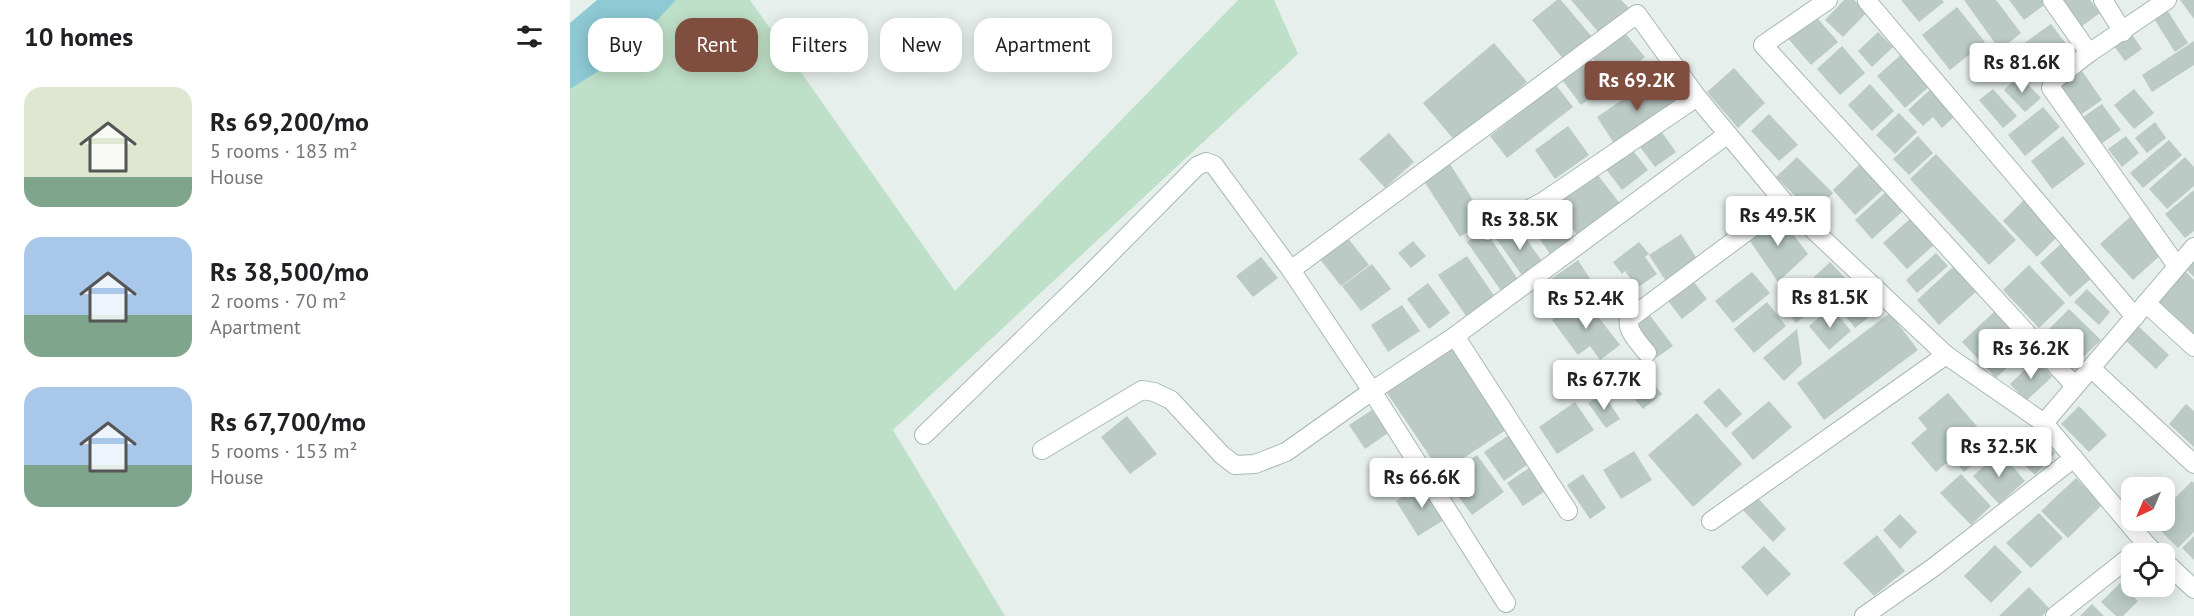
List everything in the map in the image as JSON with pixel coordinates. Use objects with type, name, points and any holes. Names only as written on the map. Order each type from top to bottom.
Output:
[{"type":"street","points":[[1828,0],[1763,45],[2075,386]]},
{"type":"street","points":[[2052,0],[2089,53]]},
{"type":"street","points":[[2103,0],[2122,32]]},
{"type":"street","points":[[2167,0],[2089,53],[2053,81],[2052,88],[2177,266]]},
{"type":"street","points":[[1867,1],[2140,310],[2194,347]]},
{"type":"street","points":[[1291,270],[1637,15],[1697,97],[1785,203],[1946,355],[2044,423],[2074,458],[2135,543]]},
{"type":"street","points":[[1487,231],[1545,201],[1697,97]]},
{"type":"street","points":[[1042,450],[1142,390],[1154,392],[1171,400],[1222,455],[1235,465],[1255,464],[1286,452],[1455,336],[1728,134]]},
{"type":"street","points":[[924,435],[1085,279],[1197,166],[1206,162],[1214,165],[1291,270],[1372,391],[1506,603]]},
{"type":"street","points":[[1647,353],[1629,330],[1627,325],[1629,319],[1785,203]]},
{"type":"street","points":[[2044,423],[2194,247]]},
{"type":"street","points":[[1455,336],[1568,511]]},
{"type":"street","points":[[1711,521],[1946,355]]},
{"type":"street","points":[[2091,368],[2194,464]]},
{"type":"street","points":[[1864,616],[1934,567],[2074,458]]},
{"type":"street","points":[[2055,616],[2121,567]]},
{"type":"street","points":[[2175,571],[2194,589]]},
{"type":"green space","points":[[676,0],[750,0],[770,28],[770,72],[801,72],[955,291],[1238,0],[1274,0],[1298,54],[893,430],[1005,616],[570,616],[570,89],[598,72],[663,72],[663,18],[659,18]]},
{"type":"water","points":[[597,0],[676,0],[659,18],[588,18],[588,72],[598,72],[570,89],[570,23]]},
{"type":"building","points":[[1557,0],[1561,0],[1592,37],[1564,60],[1532,20]]},
{"type":"building","points":[[1571,0],[1621,0],[1629,8],[1600,34]]},
{"type":"building","points":[[1844,0],[1854,0],[1867,12],[1843,37],[1825,20]]},
{"type":"building","points":[[1901,0],[1942,0],[1944,2],[1919,22]]},
{"type":"building","points":[[1964,0],[1996,0],[2021,33],[2000,50]]},
{"type":"building","points":[[2009,0],[2045,0],[2047,3],[2024,20]]},
{"type":"building","points":[[2056,0],[2090,0],[2100,13],[2078,29]]},
{"type":"building","points":[[2180,0],[2194,0],[2194,19]]},
{"type":"building","points":[[2164,5],[2188,43],[2175,52],[2151,14]]},
{"type":"building","points":[[1957,7],[1985,42],[1950,70],[1922,35]]},
{"type":"building","points":[[1812,12],[1838,42],[1811,65],[1785,35]]},
{"type":"building","points":[[2051,24],[2070,49],[2034,75],[2016,49]]},
{"type":"building","points":[[2129,30],[2142,49],[2125,61],[2111,42]]},
{"type":"building","points":[[1878,32],[1893,47],[1872,67],[1858,51]]},
{"type":"building","points":[[1625,33],[1645,57],[1613,84],[1593,59]]},
{"type":"building","points":[[2194,41],[2194,65],[2152,92],[2142,75]]},
{"type":"building","points":[[1494,43],[1527,82],[1456,142],[1423,103]]},
{"type":"building","points":[[1842,46],[1865,73],[1840,95],[1817,69]]},
{"type":"building","points":[[1903,53],[1931,85],[1905,108],[1877,76]]},
{"type":"building","points":[[1585,59],[1606,87],[1581,105],[1560,77]]},
{"type":"building","points":[[2078,65],[2102,100],[2079,116],[2055,81]]},
{"type":"building","points":[[1734,68],[1765,103],[1738,128],[1707,92]]},
{"type":"building","points":[[2019,75],[2041,98],[2025,112],[2004,90]]},
{"type":"building","points":[[1657,76],[1678,107],[1617,148],[1597,117]]},
{"type":"building","points":[[1870,84],[1894,111],[1872,131],[1848,105]]},
{"type":"building","points":[[1556,85],[1573,107],[1507,158],[1490,136]]},
{"type":"building","points":[[1934,86],[1958,113],[1942,128],[1933,117],[1923,126],[1908,110]]},
{"type":"building","points":[[1993,89],[2017,116],[2003,128],[1979,100]]},
{"type":"building","points":[[2134,89],[2154,113],[2134,129],[2114,105]]},
{"type":"building","points":[[2102,104],[2121,130],[2095,148],[2076,122]]},
{"type":"building","points":[[2043,107],[2060,127],[2025,156],[2008,135]]},
{"type":"building","points":[[1899,113],[1917,132],[1895,154],[1876,135]]},
{"type":"building","points":[[1769,114],[1798,145],[1779,161],[1751,131]]},
{"type":"building","points":[[2155,122],[2166,138],[2147,153],[2135,138]]},
{"type":"building","points":[[1568,126],[1589,155],[1555,179],[1535,150]]},
{"type":"building","points":[[1658,127],[1676,152],[1655,167],[1637,143]]},
{"type":"building","points":[[1389,133],[1414,162],[1385,188],[1359,159]]},
{"type":"building","points":[[1918,136],[1933,153],[1909,175],[1893,159]]},
{"type":"building","points":[[2063,136],[2085,164],[2052,189],[2031,161]]},
{"type":"building","points":[[2126,136],[2139,153],[2122,167],[2108,149]]},
{"type":"building","points":[[2169,140],[2182,155],[2143,188],[2130,173]]},
{"type":"building","points":[[1631,148],[1648,170],[1622,190],[1605,168]]},
{"type":"building","points":[[1936,154],[2016,240],[1989,265],[1910,179]]},
{"type":"building","points":[[1797,157],[1833,193],[1813,214],[1776,177]]},
{"type":"building","points":[[2185,157],[2194,167],[2194,186],[2167,209],[2149,189]]},
{"type":"building","points":[[1448,161],[1486,220],[1460,237],[1422,178]]},
{"type":"building","points":[[1862,162],[1886,187],[1855,215],[1833,190]]},
{"type":"building","points":[[1594,170],[1624,209],[1581,240],[1552,201]]},
{"type":"building","points":[[2194,190],[2194,231],[2185,238],[2165,214]]},
{"type":"building","points":[[1887,191],[1904,210],[1872,239],[1855,220]]},
{"type":"building","points":[[2026,198],[2061,233],[2037,257],[2003,221]]},
{"type":"building","points":[[1546,204],[1575,246],[1554,260],[1525,217]]},
{"type":"building","points":[[1777,213],[1808,254],[1778,282],[1748,238]]},
{"type":"building","points":[[2130,217],[2163,253],[2133,280],[2100,244]]},
{"type":"building","points":[[1911,218],[1935,244],[1907,269],[1883,243]]},
{"type":"building","points":[[1513,220],[1546,267],[1526,281],[1493,234]]},
{"type":"building","points":[[1485,230],[1519,281],[1502,292],[1467,242]]},
{"type":"building","points":[[1681,234],[1701,265],[1669,286],[1649,255]]},
{"type":"building","points":[[1347,237],[1369,265],[1341,286],[1319,258]]},
{"type":"building","points":[[1413,241],[1426,256],[1411,268],[1398,253]]},
{"type":"building","points":[[1639,242],[1649,254],[1645,257],[1657,274],[1637,288],[1625,271],[1622,274],[1613,262]]},
{"type":"building","points":[[2063,242],[2094,276],[2070,297],[2040,263]]},
{"type":"building","points":[[1936,253],[1948,266],[1917,293],[1906,280]]},
{"type":"building","points":[[1467,256],[1497,300],[1468,319],[1438,275]]},
{"type":"building","points":[[1261,257],[1278,278],[1253,297],[1236,276]]},
{"type":"building","points":[[2194,257],[2194,277],[2184,267]]},
{"type":"building","points":[[1578,260],[1594,285],[1549,316],[1533,292]]},
{"type":"building","points":[[1830,262],[1849,282],[1832,299],[1812,279]]},
{"type":"building","points":[[1372,264],[1391,289],[1361,311],[1342,286]]},
{"type":"building","points":[[2029,265],[2065,303],[2039,328],[2003,290]]},
{"type":"building","points":[[1954,266],[1977,291],[1939,325],[1917,300]]},
{"type":"building","points":[[2182,268],[2194,280],[2194,340],[2151,300]]},
{"type":"building","points":[[1752,272],[1770,293],[1733,323],[1715,301]]},
{"type":"building","points":[[1690,277],[1707,299],[1682,319],[1665,297]]},
{"type":"building","points":[[1428,283],[1450,313],[1429,329],[1407,299]]},
{"type":"building","points":[[1860,287],[1878,310],[1855,328],[1837,305]]},
{"type":"building","points":[[1797,289],[1814,309],[1796,323],[1779,303]]},
{"type":"building","points":[[2087,289],[2110,312],[2099,325],[2074,302]]},
{"type":"building","points":[[1583,297],[1620,345],[1600,360],[1590,346],[1578,355],[1552,320]]},
{"type":"building","points":[[1767,302],[1786,326],[1754,353],[1734,329]]},
{"type":"building","points":[[1402,305],[1420,331],[1388,352],[1371,325]]},
{"type":"building","points":[[1831,307],[1851,331],[1829,350],[1809,326]]},
{"type":"building","points":[[1645,309],[1673,346],[1656,358],[1629,323]]},
{"type":"building","points":[[2069,309],[2101,340],[2076,364],[2045,333]]},
{"type":"building","points":[[1996,310],[2030,346],[1996,378],[1962,342]]},
{"type":"building","points":[[1890,313],[1918,350],[1824,420],[1797,383]]},
{"type":"building","points":[[2136,324],[2169,355],[2156,369],[2123,338]]},
{"type":"building","points":[[1797,329],[1802,364],[1784,381],[1763,358]]},
{"type":"building","points":[[1453,344],[1509,428],[1441,473],[1385,390]]},
{"type":"building","points":[[2036,359],[2052,377],[2026,401],[2010,384]]},
{"type":"building","points":[[1568,364],[1586,390],[1576,397],[1558,371]]},
{"type":"building","points":[[1647,376],[1662,394],[1643,409],[1628,391]]},
{"type":"building","points":[[1719,388],[1742,414],[1726,428],[1703,402]]},
{"type":"building","points":[[1603,393],[1620,419],[1606,428],[1588,403]]},
{"type":"building","points":[[1948,393],[1994,446],[1964,472],[1952,458],[1936,472],[1911,443],[1927,429],[1918,418]]},
{"type":"building","points":[[1769,401],[1792,427],[1753,460],[1731,433]]},
{"type":"building","points":[[1575,402],[1594,430],[1557,454],[1539,427]]},
{"type":"building","points":[[2186,404],[2194,411],[2194,447],[2169,424]]},
{"type":"building","points":[[2079,406],[2107,435],[2089,452],[2061,424]]},
{"type":"building","points":[[1372,410],[1388,433],[1365,449],[1349,425]]},
{"type":"building","points":[[1697,413],[1742,464],[1693,507],[1648,455]]},
{"type":"building","points":[[1127,416],[1157,454],[1130,474],[1101,437]]},
{"type":"building","points":[[2026,426],[2055,453],[2035,475],[2005,448]]},
{"type":"building","points":[[1515,431],[1534,460],[1504,481],[1484,452]]},
{"type":"building","points":[[1634,451],[1652,480],[1621,499],[1603,470]]},
{"type":"building","points":[[2000,452],[2025,481],[1999,504],[1973,476]]},
{"type":"building","points":[[1477,455],[1504,492],[1472,515],[1445,478]]},
{"type":"building","points":[[1535,464],[1551,487],[1523,506],[1507,483]]},
{"type":"building","points":[[1583,474],[1606,508],[1590,519],[1567,485]]},
{"type":"building","points":[[1961,474],[1991,506],[1971,525],[1940,493]]},
{"type":"building","points":[[2076,478],[2102,505],[2068,538],[2041,511]]},
{"type":"building","points":[[2192,481],[2194,483],[2194,532],[2178,548],[2161,531],[2175,531],[2175,498]]},
{"type":"building","points":[[1425,483],[1447,518],[1418,536],[1396,501]]},
{"type":"building","points":[[1757,497],[1786,529],[1773,542],[1743,510]]},
{"type":"building","points":[[2039,513],[2063,538],[2031,568],[2006,543]]},
{"type":"building","points":[[1900,514],[1917,532],[1900,549],[1883,530]]},
{"type":"building","points":[[1877,535],[1905,571],[1874,596],[1843,563]]},
{"type":"building","points":[[2194,536],[2194,560],[2182,548]]},
{"type":"building","points":[[1995,545],[2022,572],[1991,603],[1964,576]]},
{"type":"building","points":[[1764,546],[1791,574],[1767,596],[1741,567]]},
{"type":"building","points":[[2120,583],[2121,597],[2134,597],[2138,601],[2123,616],[2116,616],[2101,602]]},
{"type":"building","points":[[2029,587],[2050,609],[2042,616],[1999,616]]},
{"type":"building","points":[[2092,604],[2104,616],[2080,616]]}]
